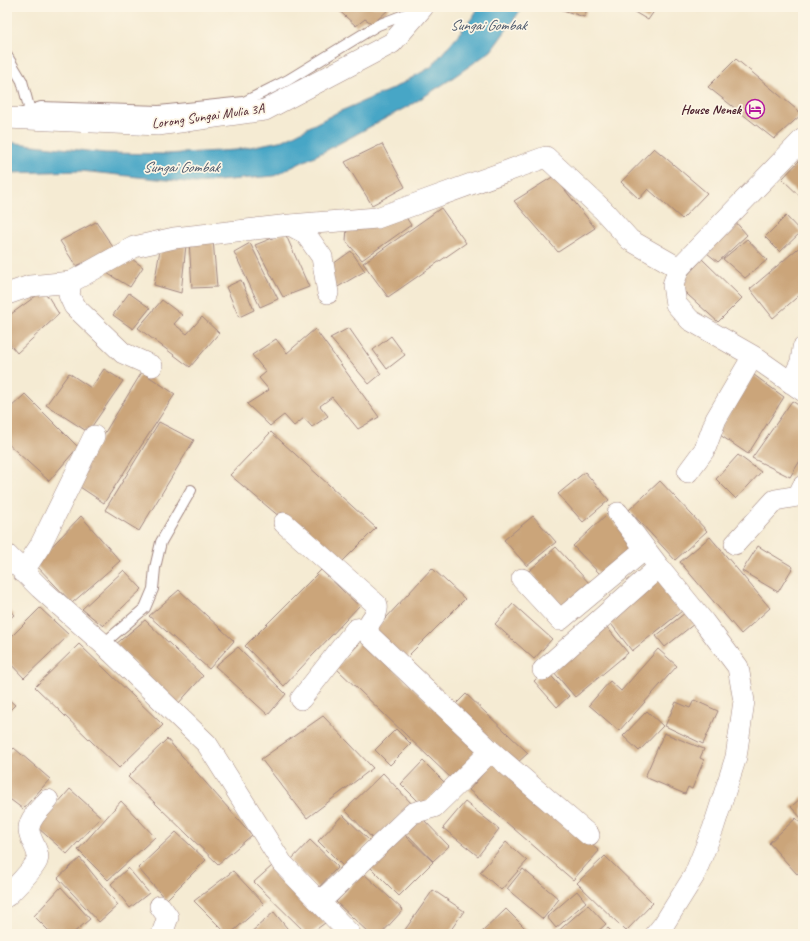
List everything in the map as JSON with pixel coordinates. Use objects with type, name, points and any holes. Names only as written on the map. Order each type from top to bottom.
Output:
[{"type":"street","name":"Lorong Sungai Mulia 3A","points":[[9,118],[158,125],[265,110],[392,43],[423,7]]},
{"type":"street","points":[[803,139],[679,268],[673,285],[676,304],[690,320],[753,356],[797,387],[803,348]]},
{"type":"street","points":[[7,294],[30,286],[71,282],[134,247],[174,238],[290,225],[377,218],[546,157],[603,210],[630,240],[679,268]]},
{"type":"street","points":[[290,225],[305,233],[322,258],[328,293]]},
{"type":"street","points":[[71,282],[69,295],[74,306],[122,353],[152,366]]},
{"type":"street","points":[[688,472],[705,448],[716,419],[753,356]]},
{"type":"street","points":[[23,572],[40,546],[94,436]]},
{"type":"street","points":[[735,544],[775,500],[798,496],[803,486]]},
{"type":"street","points":[[618,512],[658,567],[704,622],[738,667],[744,701],[736,757],[714,829],[694,876],[664,924],[656,934]]},
{"type":"street","points":[[284,523],[377,605],[378,610],[369,622],[369,635],[491,751],[589,835]]},
{"type":"street","points":[[522,579],[560,620],[645,549]]},
{"type":"street","points":[[7,555],[23,572],[103,644],[207,744],[282,863],[320,902],[346,933]]},
{"type":"street","points":[[543,670],[658,567]]},
{"type":"street","points":[[301,699],[356,629],[368,627]]},
{"type":"street","points":[[320,902],[413,814],[434,807],[491,751]]},
{"type":"street","points":[[7,896],[37,862],[37,852],[30,838],[29,828],[33,818],[48,800]]},
{"type":"street","points":[[160,906],[168,917],[162,934]]},
{"type":"lane","name":"Lorong Sungai Mulia 3A","points":[[9,118],[41,107],[160,110],[244,102],[288,80],[378,25],[423,7]]},
{"type":"lane","points":[[7,56],[22,81],[30,111]]},
{"type":"lane","points":[[103,644],[145,608],[153,589],[155,568],[161,542],[191,490]]},
{"type":"water","name":"Sungai Gombak","points":[[479,7],[523,7],[491,51],[445,83],[414,103],[327,150],[274,176],[195,183],[81,171],[7,173],[7,142],[105,153],[166,154],[236,150],[284,140],[336,113],[392,89],[431,67],[472,18]]},
{"type":"building","points":[[335,7],[391,7],[373,24],[365,19],[356,26]]},
{"type":"building","points":[[561,7],[588,7],[584,17],[560,9]]},
{"type":"building","points":[[626,7],[657,7],[648,20]]},
{"type":"building","points":[[736,59],[802,114],[774,139],[708,87]]},
{"type":"building","points":[[382,144],[405,187],[372,205],[345,162]]},
{"type":"building","points":[[654,148],[707,193],[682,219],[648,189],[639,199],[621,182]]},
{"type":"building","points":[[801,159],[803,161],[803,199],[782,179]]},
{"type":"building","points":[[554,176],[595,228],[558,252],[514,201]]},
{"type":"building","points":[[441,208],[466,243],[388,297],[363,263]]},
{"type":"building","points":[[403,213],[411,225],[362,260],[346,241],[347,228]]},
{"type":"building","points":[[786,216],[801,232],[780,252],[765,237]]},
{"type":"building","points":[[733,219],[747,235],[718,262],[702,249]]},
{"type":"building","points":[[96,222],[115,250],[76,266],[60,241]]},
{"type":"building","points":[[285,233],[309,287],[283,297],[255,245]]},
{"type":"building","points":[[213,239],[217,287],[192,288],[189,240]]},
{"type":"building","points":[[747,239],[767,260],[745,278],[723,259]]},
{"type":"building","points":[[250,243],[278,299],[260,307],[234,252]]},
{"type":"building","points":[[161,244],[186,245],[181,293],[154,285]]},
{"type":"building","points":[[803,244],[803,292],[773,318],[750,289]]},
{"type":"building","points":[[351,251],[365,271],[336,288],[326,269]]},
{"type":"building","points":[[125,254],[143,267],[130,287],[100,269]]},
{"type":"building","points":[[702,259],[742,298],[718,322],[678,286]]},
{"type":"building","points":[[241,280],[254,310],[239,317],[226,287]]},
{"type":"building","points":[[44,290],[59,314],[17,353],[7,341],[7,317]]},
{"type":"building","points":[[129,293],[150,308],[133,329],[113,315]]},
{"type":"building","points":[[162,300],[182,315],[174,324],[187,334],[202,317],[219,333],[190,367],[138,328]]},
{"type":"building","points":[[349,328],[381,374],[369,384],[330,338]]},
{"type":"building","points":[[315,329],[379,417],[358,429],[332,397],[320,406],[328,416],[312,427],[304,418],[294,426],[284,415],[270,426],[247,404],[269,390],[259,378],[266,372],[252,355],[276,339],[287,353]]},
{"type":"building","points":[[391,336],[405,355],[387,369],[373,350]]},
{"type":"building","points":[[104,369],[123,381],[88,432],[46,405],[69,373],[91,388]]},
{"type":"building","points":[[142,372],[175,394],[104,503],[74,483]]},
{"type":"building","points":[[754,375],[784,397],[748,454],[717,433]]},
{"type":"building","points":[[25,394],[78,447],[49,481],[7,443],[7,411]]},
{"type":"building","points":[[792,401],[803,408],[803,456],[790,477],[752,458]]},
{"type":"building","points":[[159,422],[194,440],[139,531],[105,510]]},
{"type":"building","points":[[271,432],[376,528],[338,566],[230,475]]},
{"type":"building","points":[[738,455],[761,472],[736,499],[716,479]]},
{"type":"building","points":[[585,472],[609,500],[583,522],[558,494]]},
{"type":"building","points":[[660,481],[707,531],[675,560],[629,510]]},
{"type":"building","points":[[607,514],[625,534],[638,542],[601,575],[573,546]]},
{"type":"building","points":[[81,516],[120,561],[72,603],[35,564]]},
{"type":"building","points":[[533,516],[556,542],[527,566],[504,540]]},
{"type":"building","points":[[710,537],[770,608],[741,634],[680,562]]},
{"type":"building","points":[[758,546],[793,567],[778,592],[742,571]]},
{"type":"building","points":[[556,547],[590,584],[563,608],[529,571]]},
{"type":"building","points":[[432,568],[465,599],[406,658],[374,631]]},
{"type":"building","points":[[124,570],[142,589],[103,626],[82,609]]},
{"type":"building","points":[[321,570],[359,606],[284,686],[245,646]]},
{"type":"building","points":[[662,576],[687,607],[632,651],[608,620]]},
{"type":"building","points":[[179,590],[234,641],[209,669],[149,616]]},
{"type":"building","points":[[513,604],[552,639],[534,659],[495,624]]},
{"type":"building","points":[[7,607],[14,615],[7,621]]},
{"type":"building","points":[[40,608],[69,635],[24,678],[7,660],[7,641]]},
{"type":"building","points":[[690,609],[699,620],[665,647],[656,636]]},
{"type":"building","points":[[145,620],[203,676],[177,705],[116,644]]},
{"type":"building","points":[[606,626],[628,653],[575,697],[553,671]]},
{"type":"building","points":[[363,640],[481,753],[454,781],[336,668]]},
{"type":"building","points":[[79,644],[163,725],[119,768],[35,687]]},
{"type":"building","points":[[238,647],[286,694],[268,715],[215,666]]},
{"type":"building","points":[[658,649],[677,666],[619,731],[589,705],[610,681],[621,691]]},
{"type":"building","points":[[546,670],[569,696],[557,707],[534,681]]},
{"type":"building","points":[[466,694],[528,753],[516,764],[454,706]]},
{"type":"building","points":[[7,698],[15,705],[7,713]]},
{"type":"building","points":[[694,700],[718,711],[703,744],[665,726],[676,702],[690,708]]},
{"type":"building","points":[[647,711],[663,726],[639,751],[623,736]]},
{"type":"building","points":[[323,716],[373,768],[307,818],[261,759]]},
{"type":"building","points":[[396,729],[411,744],[390,765],[375,750]]},
{"type":"building","points":[[664,733],[704,749],[700,758],[704,760],[692,789],[688,787],[685,794],[645,777]]},
{"type":"building","points":[[167,739],[252,835],[218,864],[128,777]]},
{"type":"building","points":[[14,748],[50,779],[23,809],[7,797],[7,755]]},
{"type":"building","points":[[423,761],[445,783],[423,806],[401,784]]},
{"type":"building","points":[[494,761],[599,851],[573,880],[469,790]]},
{"type":"building","points":[[383,773],[412,804],[374,840],[345,810]]},
{"type":"building","points":[[70,789],[101,817],[67,854],[37,827]]},
{"type":"building","points":[[803,796],[803,820],[791,807]]},
{"type":"building","points":[[121,801],[155,837],[108,880],[78,850]]},
{"type":"building","points":[[465,802],[499,829],[478,856],[443,828]]},
{"type":"building","points":[[343,815],[370,841],[344,867],[318,841]]},
{"type":"building","points":[[421,817],[449,846],[433,861],[405,832]]},
{"type":"building","points":[[796,818],[803,826],[803,869],[797,874],[769,843]]},
{"type":"building","points":[[176,832],[206,860],[166,900],[138,868]]},
{"type":"building","points":[[402,832],[433,862],[399,896],[368,865]]},
{"type":"building","points":[[310,840],[338,867],[318,888],[290,861]]},
{"type":"building","points":[[506,842],[527,861],[501,890],[480,872]]},
{"type":"building","points":[[605,856],[653,903],[626,931],[577,883]]},
{"type":"building","points":[[80,858],[118,905],[99,922],[58,878]]},
{"type":"building","points":[[272,866],[325,923],[310,934],[307,934],[254,882]]},
{"type":"building","points":[[128,868],[149,893],[130,908],[111,884]]},
{"type":"building","points":[[523,869],[559,899],[543,919],[507,889]]},
{"type":"building","points":[[233,871],[264,904],[230,934],[227,934],[194,901]]},
{"type":"building","points":[[363,873],[403,910],[381,934],[370,934],[336,902]]},
{"type":"building","points":[[61,887],[90,919],[72,934],[52,934],[34,916]]},
{"type":"building","points":[[433,890],[464,911],[448,934],[442,934],[437,930],[434,934],[402,934]]},
{"type":"building","points":[[577,891],[586,902],[556,928],[547,917]]},
{"type":"building","points":[[588,905],[606,924],[595,934],[556,933]]},
{"type":"building","points":[[506,909],[531,934],[480,934]]},
{"type":"building","points":[[274,912],[291,933],[290,934],[249,934]]},
{"type":"building","points":[[608,928],[614,934],[601,934]]},
{"type":"place","name":"House Nenek","points":[[755,109]]}]
